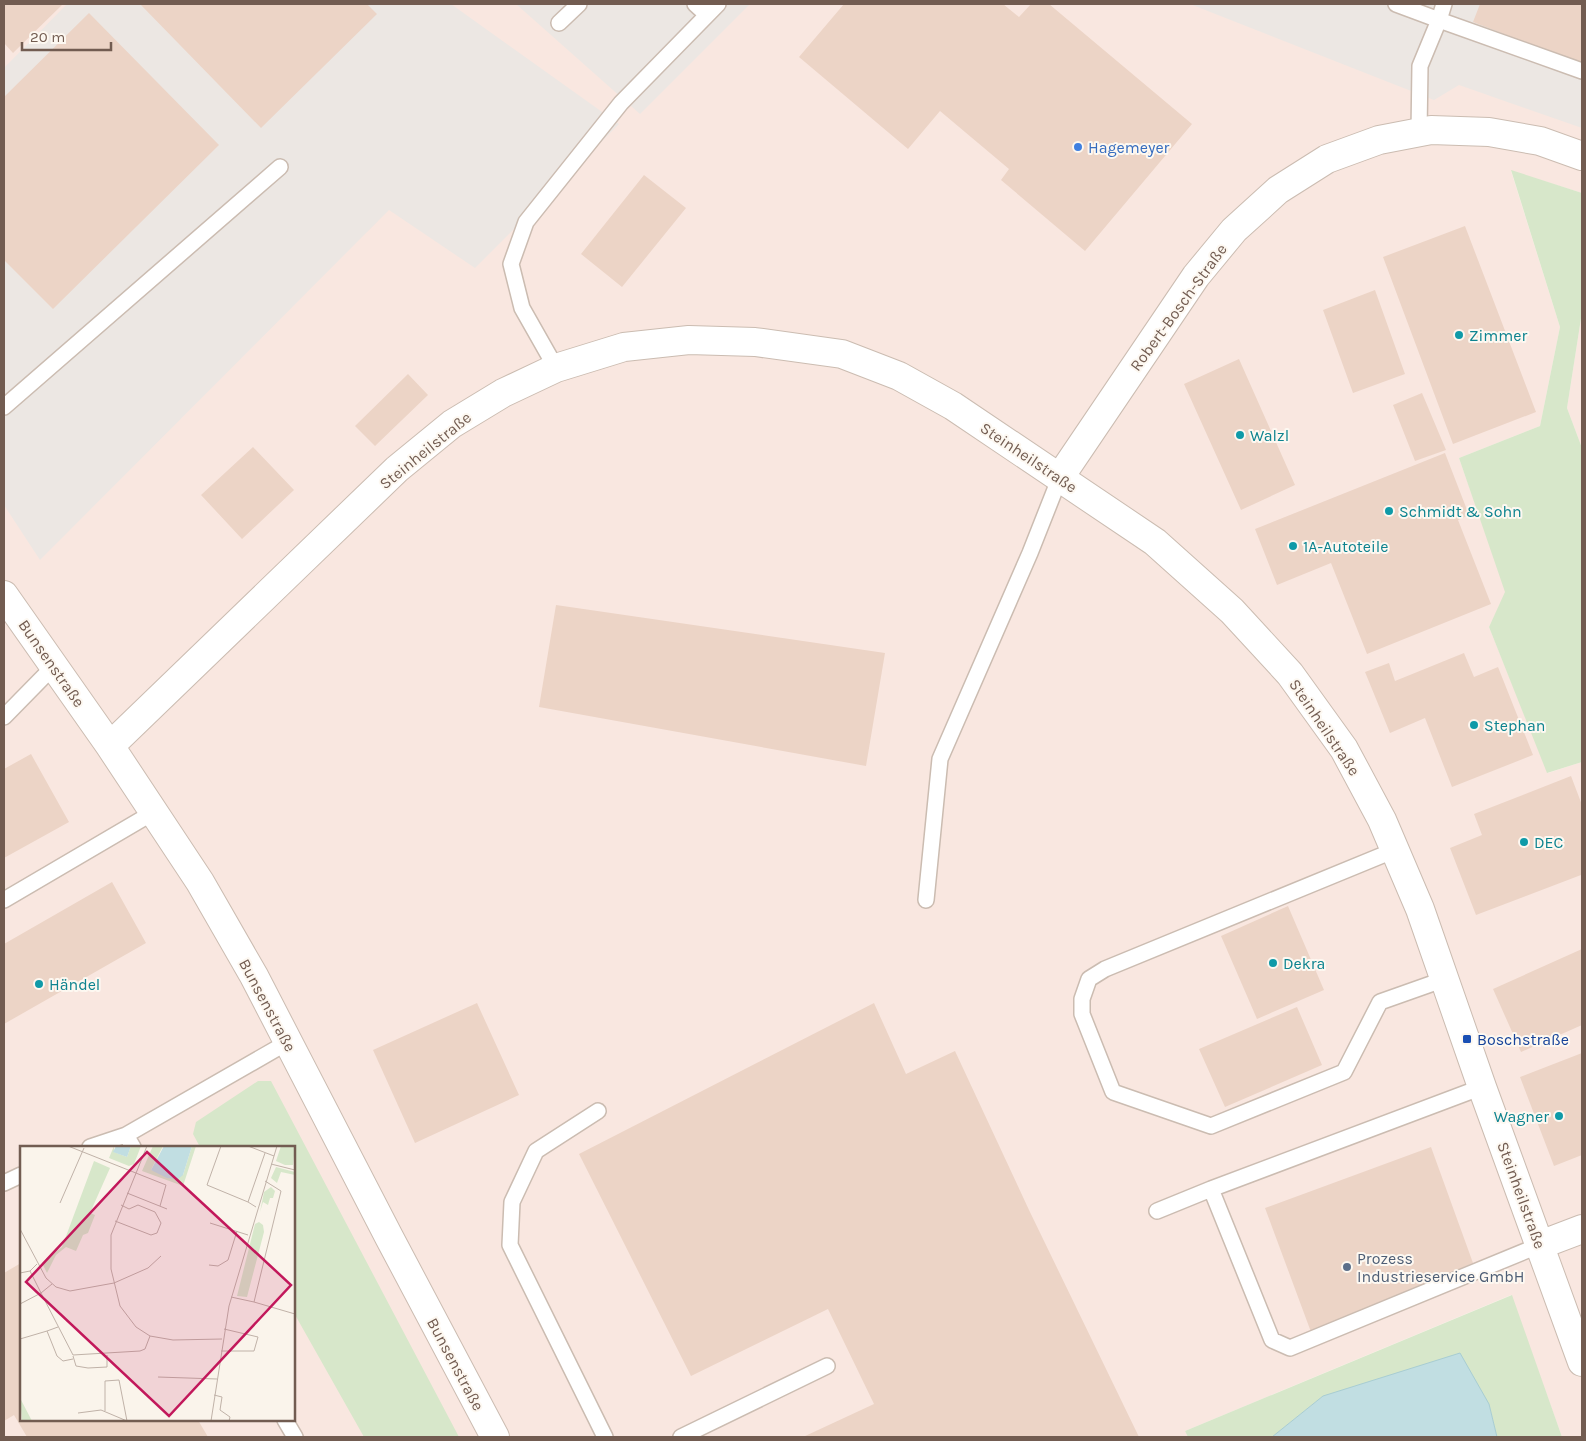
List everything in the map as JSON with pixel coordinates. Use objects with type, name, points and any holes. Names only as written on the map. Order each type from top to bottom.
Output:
[{"type":"street","name":"Robert-Bosch-Straße","points":[[1060,477],[1196,276],[1234,230],[1278,190],[1327,159],[1379,140],[1431,130],[1489,132],[1540,141],[1582,156]]},
{"type":"street","name":"Steinheilstraße","points":[[110,746],[397,470],[452,424],[503,393],[556,368],[624,347],[690,340],[755,342],[842,354],[898,376],[953,406],[1155,542],[1232,611],[1290,674],[1344,749],[1382,820],[1420,909],[1482,1087],[1582,1362]]},
{"type":"street","name":"Bunsenstraße","points":[[4,595],[110,746],[200,882],[254,976],[495,1437]]},
{"type":"street","points":[[1540,1245],[1582,1229]]},
{"type":"lane","points":[[559,23],[579,4]]},
{"type":"lane","points":[[695,4],[707,15]]},
{"type":"lane","points":[[556,368],[522,308],[511,264],[526,222],[621,103],[718,4]]},
{"type":"lane","points":[[1396,4],[1582,71]]},
{"type":"lane","points":[[1419,132],[1420,66],[1444,4]]},
{"type":"lane","points":[[4,407],[280,167]]},
{"type":"lane","points":[[926,900],[940,759],[1030,553],[1060,477]]},
{"type":"lane","points":[[4,716],[54,666]]},
{"type":"lane","points":[[4,900],[154,812]]},
{"type":"lane","points":[[1395,850],[1105,969],[1089,979],[1082,999],[1082,1014],[1085,1022],[1113,1092],[1211,1126],[1344,1072],[1380,1002],[1445,979]]},
{"type":"lane","points":[[97,1146],[130,1141],[288,1042]]},
{"type":"lane","points":[[1157,1212],[1211,1189],[1482,1087]]},
{"type":"lane","points":[[598,1111],[536,1151],[512,1202],[510,1245],[605,1437]]},
{"type":"lane","points":[[4,1183],[20,1175]]},
{"type":"lane","points":[[1211,1189],[1272,1340],[1290,1348],[1540,1245]]},
{"type":"lane","points":[[681,1437],[827,1366]]},
{"type":"lane","points":[[286,1421],[294,1437]]},
{"type":"shaded area","points":[[4,4],[1582,4],[1582,193],[1511,171],[1560,327],[1540,426],[1459,458],[1506,592],[1489,627],[1548,773],[1582,762],[1582,1437],[1562,1437],[1511,1295],[1185,1431],[1188,1437],[4,1437]]},
{"type":"shaded area","points":[[67,4],[451,4],[619,124],[475,268],[389,210],[40,560],[4,505],[4,68]]},
{"type":"shaded area","points":[[516,4],[750,4],[640,114]]},
{"type":"shaded area","points":[[1190,4],[1582,4],[1582,128],[1459,85],[1434,100]]},
{"type":"shaded area","points":[[1582,312],[1582,448],[1567,408]]},
{"type":"green space","points":[[1511,170],[1582,193],[1582,312],[1567,408],[1582,448],[1582,762],[1547,773],[1489,627],[1505,592],[1459,458],[1540,426],[1560,327]]},
{"type":"green space","points":[[258,1081],[271,1081],[459,1437],[364,1437],[295,1315],[295,1146],[199,1146],[193,1134],[196,1122]]},
{"type":"green space","points":[[1512,1295],[1562,1437],[1497,1437],[1489,1404],[1323,1396],[1272,1437],[1188,1437],[1185,1431]]},
{"type":"water","points":[[1460,1353],[1489,1404],[1497,1437],[1272,1437],[1323,1396]]},
{"type":"building","points":[[4,4],[63,4],[13,53],[4,43]]},
{"type":"building","points":[[140,4],[367,4],[377,14],[261,128]]},
{"type":"building","name":"Hagemeyer","points":[[844,4],[1003,4],[1019,17],[1031,4],[1049,4],[1192,124],[1085,251],[1001,180],[1009,169],[940,111],[908,149],[799,57]]},
{"type":"building","points":[[1480,4],[1582,4],[1582,64],[1473,22]]},
{"type":"building","points":[[89,13],[219,145],[53,309],[4,260],[4,97]]},
{"type":"building","points":[[644,175],[686,208],[622,287],[581,254]]},
{"type":"building","name":"Zimmer","points":[[1465,226],[1536,412],[1453,444],[1383,257]]},
{"type":"building","points":[[1375,290],[1405,374],[1353,393],[1323,310]]},
{"type":"building","name":"Walzl","points":[[1239,359],[1295,485],[1241,510],[1184,384]]},
{"type":"building","points":[[408,374],[428,395],[375,446],[355,426]]},
{"type":"building","points":[[1422,393],[1446,450],[1415,461],[1393,405]]},
{"type":"building","points":[[253,447],[294,490],[242,539],[201,495]]},
{"type":"building","points":[[1445,453],[1469,515],[1458,520],[1491,604],[1367,654],[1331,563],[1277,585],[1255,529]]},
{"type":"building","points":[[556,605],[885,653],[866,766],[539,707]]},
{"type":"building","name":"Stephan","points":[[1464,653],[1474,677],[1498,667],[1533,755],[1452,787],[1425,718],[1390,733],[1365,672],[1389,663],[1395,681]]},
{"type":"building","points":[[31,754],[69,822],[4,858],[4,769]]},
{"type":"building","name":"DEC","points":[[1571,776],[1582,805],[1582,878],[1581,875],[1476,915],[1450,848],[1482,835],[1474,814]]},
{"type":"building","name":"Händel","points":[[112,882],[146,943],[4,1024],[4,944]]},
{"type":"building","name":"Dekra","points":[[1288,906],[1324,990],[1257,1019],[1221,936]]},
{"type":"building","points":[[1582,949],[1582,1025],[1521,1052],[1493,989]]},
{"type":"building","points":[[477,1003],[519,1095],[415,1143],[373,1050]]},
{"type":"building","points":[[874,1003],[906,1074],[955,1051],[1029,1210],[1139,1437],[803,1437],[874,1404],[828,1309],[691,1376],[579,1154]]},
{"type":"building","points":[[1297,1007],[1322,1065],[1225,1107],[1199,1049]]},
{"type":"building","name":"Wagner","points":[[1582,1053],[1582,1155],[1554,1166],[1520,1077]]},
{"type":"building","points":[[1431,1147],[1473,1263],[1311,1332],[1265,1208]]},
{"type":"building","points":[[20,1264],[20,1421],[199,1421],[208,1437],[27,1437],[14,1415],[4,1421],[4,1273]]},
{"type":"place","name":"Hagemeyer","points":[[1078,147]]},
{"type":"place","name":"Zimmer","points":[[1459,335]]},
{"type":"place","name":"Walzl","points":[[1240,435]]},
{"type":"place","name":"Schmidt & Sohn","points":[[1389,511]]},
{"type":"place","name":"1A-Autoteile","points":[[1293,546]]},
{"type":"place","name":"Stephan","points":[[1474,725]]},
{"type":"place","name":"DEC","points":[[1524,842]]},
{"type":"place","name":"Dekra","points":[[1273,963]]},
{"type":"place","name":"Händel","points":[[39,984]]},
{"type":"place","name":"Boschstraße","points":[[1467,1039]]},
{"type":"place","name":"Wagner","points":[[1559,1116]]},
{"type":"place","name":"Prozess Industrieservice GmbH","points":[[1347,1267]]}]
